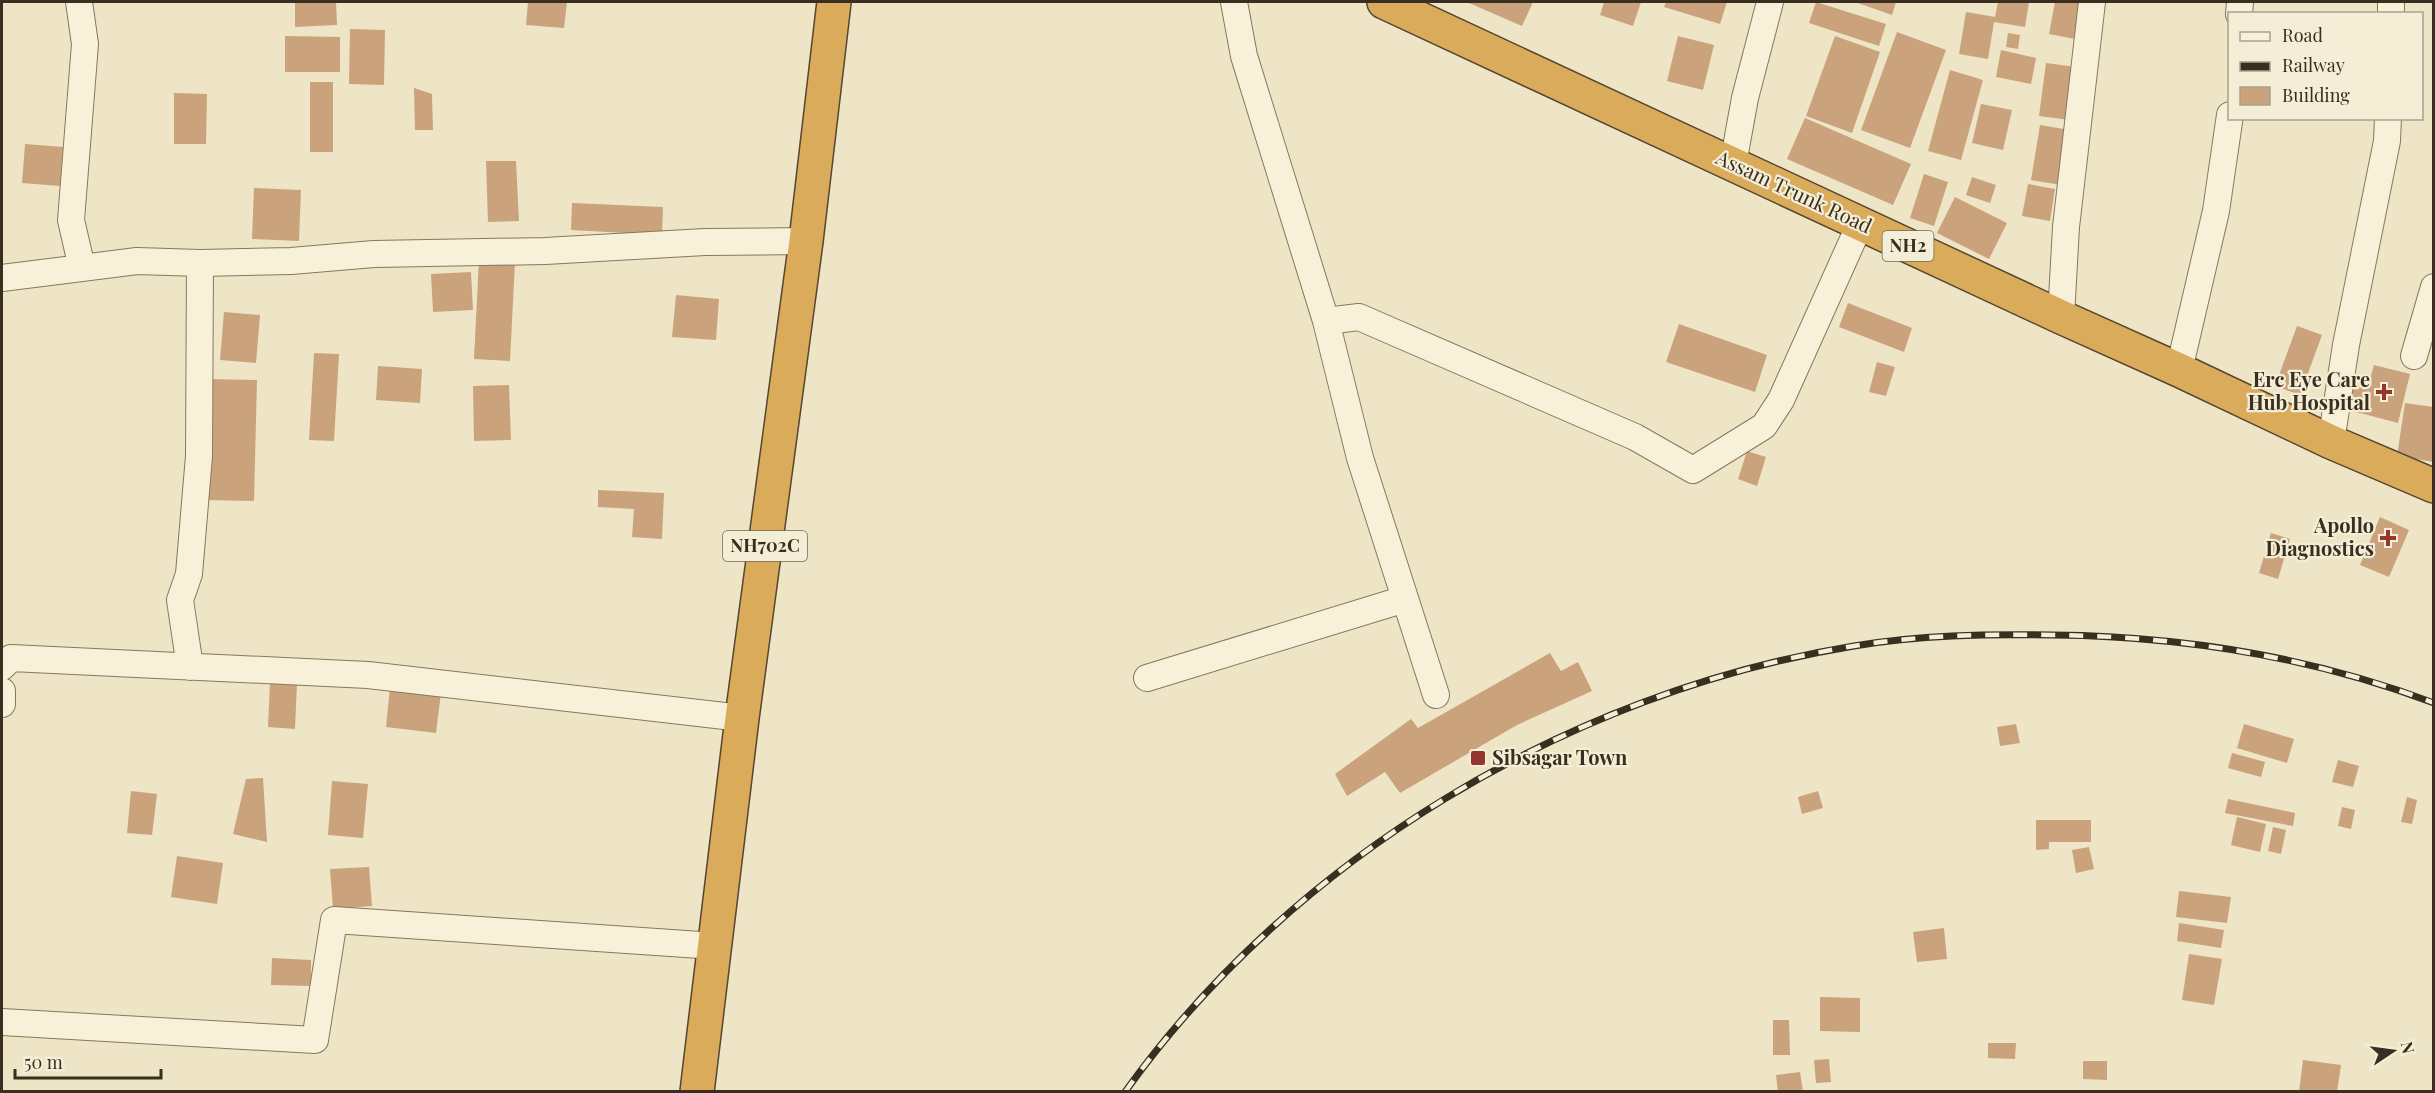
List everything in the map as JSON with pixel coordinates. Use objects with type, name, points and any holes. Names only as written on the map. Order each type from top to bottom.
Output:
[{"type":"highway","name":"NH702C","points":[[697,1092],[742,718],[806,241],[834,2]]},
{"type":"highway","name":"Assam Trunk Road","points":[[1384,2],[2331,442],[2433,486]]},
{"type":"street","points":[[79,2],[85,44],[71,220],[82,268]]},
{"type":"street","points":[[1234,2],[1244,56],[1326,321],[1360,458],[1436,695]]},
{"type":"street","points":[[1733,164],[1745,98],[1770,2]]},
{"type":"street","points":[[2061,317],[2066,227],[2092,2]]},
{"type":"street","points":[[2179,370],[2216,210],[2228,120]]},
{"type":"street","points":[[2331,442],[2346,345],[2387,141],[2388,120]]},
{"type":"street","points":[[1326,321],[1359,317],[1635,437],[1693,470],[1764,426],[1780,400],[1860,224]]},
{"type":"street","points":[[2,278],[137,261],[200,263],[291,261],[374,254],[545,251],[705,242],[806,241]]},
{"type":"street","points":[[190,667],[180,600],[189,574],[199,456],[200,263]]},
{"type":"street","points":[[2414,356],[2433,287]]},
{"type":"street","points":[[1147,678],[1405,599]]},
{"type":"street","points":[[2,666],[11,658],[368,675],[742,718]]},
{"type":"street","points":[[2,691],[2,704]]},
{"type":"street","points":[[2,1022],[315,1040],[334,920],[716,946]]},
{"type":"building","points":[[295,2],[336,2],[337,25],[295,27]]},
{"type":"building","points":[[528,2],[567,2],[564,28],[526,25]]},
{"type":"building","points":[[1470,2],[1533,2],[1522,26]]},
{"type":"building","points":[[1604,2],[1641,2],[1633,26],[1600,15]]},
{"type":"building","points":[[1666,2],[1727,2],[1720,24],[1664,7]]},
{"type":"building","points":[[1816,2],[1886,24],[1879,46],[1809,23]]},
{"type":"building","points":[[1855,2],[1896,2],[1892,15]]},
{"type":"building","points":[[1998,2],[2029,2],[2025,27],[1994,22],[1988,59],[1959,54],[1966,12],[1995,17]]},
{"type":"building","points":[[2055,2],[2087,2],[2080,40],[2049,34]]},
{"type":"building","points":[[350,29],[385,30],[384,85],[349,84]]},
{"type":"building","points":[[1897,32],[1946,50],[1910,148],[1861,130]]},
{"type":"building","points":[[2008,33],[2020,35],[2018,49],[2006,47]]},
{"type":"building","points":[[285,36],[340,37],[340,72],[285,72]]},
{"type":"building","points":[[1678,36],[1714,45],[1703,90],[1667,81]]},
{"type":"building","points":[[1835,36],[1880,52],[1852,133],[1806,116]]},
{"type":"building","points":[[2001,50],[2036,58],[2031,84],[1996,77]]},
{"type":"building","points":[[2046,63],[2076,67],[2070,120],[2039,116]]},
{"type":"building","points":[[1950,70],[1983,80],[1961,160],[1928,151]]},
{"type":"building","points":[[310,82],[333,82],[333,152],[310,152]]},
{"type":"building","points":[[414,88],[432,94],[433,130],[415,130]]},
{"type":"building","points":[[174,93],[207,94],[206,144],[174,144]]},
{"type":"building","points":[[1981,104],[2012,110],[2003,150],[1972,143]]},
{"type":"building","points":[[1805,118],[1911,164],[1893,205],[1787,159]]},
{"type":"building","points":[[2040,125],[2070,130],[2061,185],[2031,180]]},
{"type":"building","points":[[25,144],[63,147],[60,186],[22,183]]},
{"type":"building","points":[[486,161],[516,161],[519,221],[488,222]]},
{"type":"building","points":[[1924,174],[1948,182],[1934,226],[1910,218]]},
{"type":"building","points":[[1972,177],[1996,185],[1990,203],[1966,195]]},
{"type":"building","points":[[2028,184],[2055,189],[2050,221],[2022,216]]},
{"type":"building","points":[[254,188],[301,190],[299,241],[252,239]]},
{"type":"building","points":[[1955,197],[2007,223],[1989,259],[1937,233]]},
{"type":"building","points":[[572,203],[663,207],[662,235],[571,230]]},
{"type":"building","points":[[479,259],[515,262],[510,361],[474,359]]},
{"type":"building","points":[[471,272],[473,310],[433,312],[431,274]]},
{"type":"building","points":[[676,295],[719,299],[716,340],[672,337]]},
{"type":"building","points":[[1848,303],[1912,328],[1904,352],[1839,327]]},
{"type":"building","points":[[224,312],[260,315],[256,363],[220,360]]},
{"type":"building","points":[[1679,324],[1767,355],[1755,392],[1666,362]]},
{"type":"building","points":[[2297,326],[2322,335],[2300,395],[2275,386]]},
{"type":"building","points":[[314,353],[339,354],[334,441],[309,440]]},
{"type":"building","points":[[1877,362],[1895,367],[1886,396],[1869,392]]},
{"type":"building","points":[[2374,365],[2410,374],[2398,423],[2345,409],[2351,382],[2368,386]]},
{"type":"building","points":[[378,366],[422,369],[420,403],[376,400]]},
{"type":"building","points":[[209,379],[257,380],[254,501],[206,500]]},
{"type":"building","points":[[509,385],[511,440],[474,441],[473,386]]},
{"type":"building","points":[[2405,403],[2434,407],[2434,462],[2397,456]]},
{"type":"building","points":[[1747,451],[1766,457],[1757,486],[1738,479]]},
{"type":"building","points":[[598,490],[664,493],[662,539],[632,537],[634,509],[598,507]]},
{"type":"building","points":[[2380,517],[2409,530],[2389,577],[2360,565]]},
{"type":"building","points":[[2271,533],[2290,539],[2278,579],[2259,573]]},
{"type":"building","points":[[1550,653],[1561,671],[1578,662],[1592,691],[1517,725],[1400,793],[1385,772],[1347,796],[1335,774],[1411,719],[1418,728]]},
{"type":"building","points":[[270,683],[297,684],[295,729],[268,727]]},
{"type":"building","points":[[390,687],[441,693],[436,733],[386,727]]},
{"type":"building","points":[[2016,724],[2020,743],[2000,746],[1997,727]]},
{"type":"building","points":[[2244,724],[2294,739],[2287,763],[2237,748]]},
{"type":"building","points":[[2232,753],[2265,762],[2261,777],[2228,768]]},
{"type":"building","points":[[2338,760],[2359,766],[2353,787],[2332,782]]},
{"type":"building","points":[[263,778],[267,842],[233,834],[246,779]]},
{"type":"building","points":[[332,781],[368,784],[363,838],[328,835]]},
{"type":"building","points":[[131,791],[157,794],[152,835],[127,833]]},
{"type":"building","points":[[1818,791],[1823,808],[1802,814],[1798,797]]},
{"type":"building","points":[[2407,797],[2417,800],[2412,824],[2401,822]]},
{"type":"building","points":[[2228,799],[2295,813],[2293,826],[2225,813]]},
{"type":"building","points":[[2342,807],[2355,810],[2351,829],[2338,826]]},
{"type":"building","points":[[2237,817],[2266,824],[2260,852],[2231,845]]},
{"type":"building","points":[[2036,820],[2091,820],[2091,842],[2049,842],[2049,849],[2036,850]]},
{"type":"building","points":[[2273,827],[2286,830],[2281,854],[2268,851]]},
{"type":"building","points":[[2089,847],[2094,869],[2076,873],[2072,850]]},
{"type":"building","points":[[177,856],[223,863],[217,904],[171,897]]},
{"type":"building","points":[[369,867],[372,906],[333,909],[330,869]]},
{"type":"building","points":[[2179,891],[2231,897],[2227,923],[2176,917]]},
{"type":"building","points":[[2179,923],[2224,930],[2221,948],[2177,941]]},
{"type":"building","points":[[1944,928],[1947,959],[1917,962],[1913,932]]},
{"type":"building","points":[[2189,954],[2222,959],[2214,1005],[2182,1000]]},
{"type":"building","points":[[272,958],[311,960],[311,986],[271,985]]},
{"type":"building","points":[[1820,997],[1860,998],[1860,1032],[1820,1031]]},
{"type":"building","points":[[1773,1020],[1789,1020],[1790,1055],[1773,1055]]},
{"type":"building","points":[[1988,1043],[2016,1043],[2015,1059],[1988,1058]]},
{"type":"building","points":[[1829,1059],[1831,1082],[1816,1083],[1814,1060]]},
{"type":"building","points":[[2303,1060],[2341,1065],[2337,1092],[2299,1092]]},
{"type":"building","points":[[2083,1061],[2107,1061],[2107,1080],[2083,1079]]},
{"type":"building","points":[[1800,1072],[1803,1092],[1778,1092],[1776,1075]]},
{"type":"railway","points":[[1125,1092],[1193,1007],[1270,930],[1355,860],[1446,798],[1543,745],[1644,702],[1748,669],[1854,646],[1928,637],[2100,636],[2246,652],[2341,673],[2434,703]]},
{"type":"place","name":"Erc Eye Care Hub Hospital","points":[[2384,392]]},
{"type":"place","name":"Apollo Diagnostics","points":[[2388,538]]},
{"type":"place","name":"Sibsagar Town","points":[[1478,758]]}]
